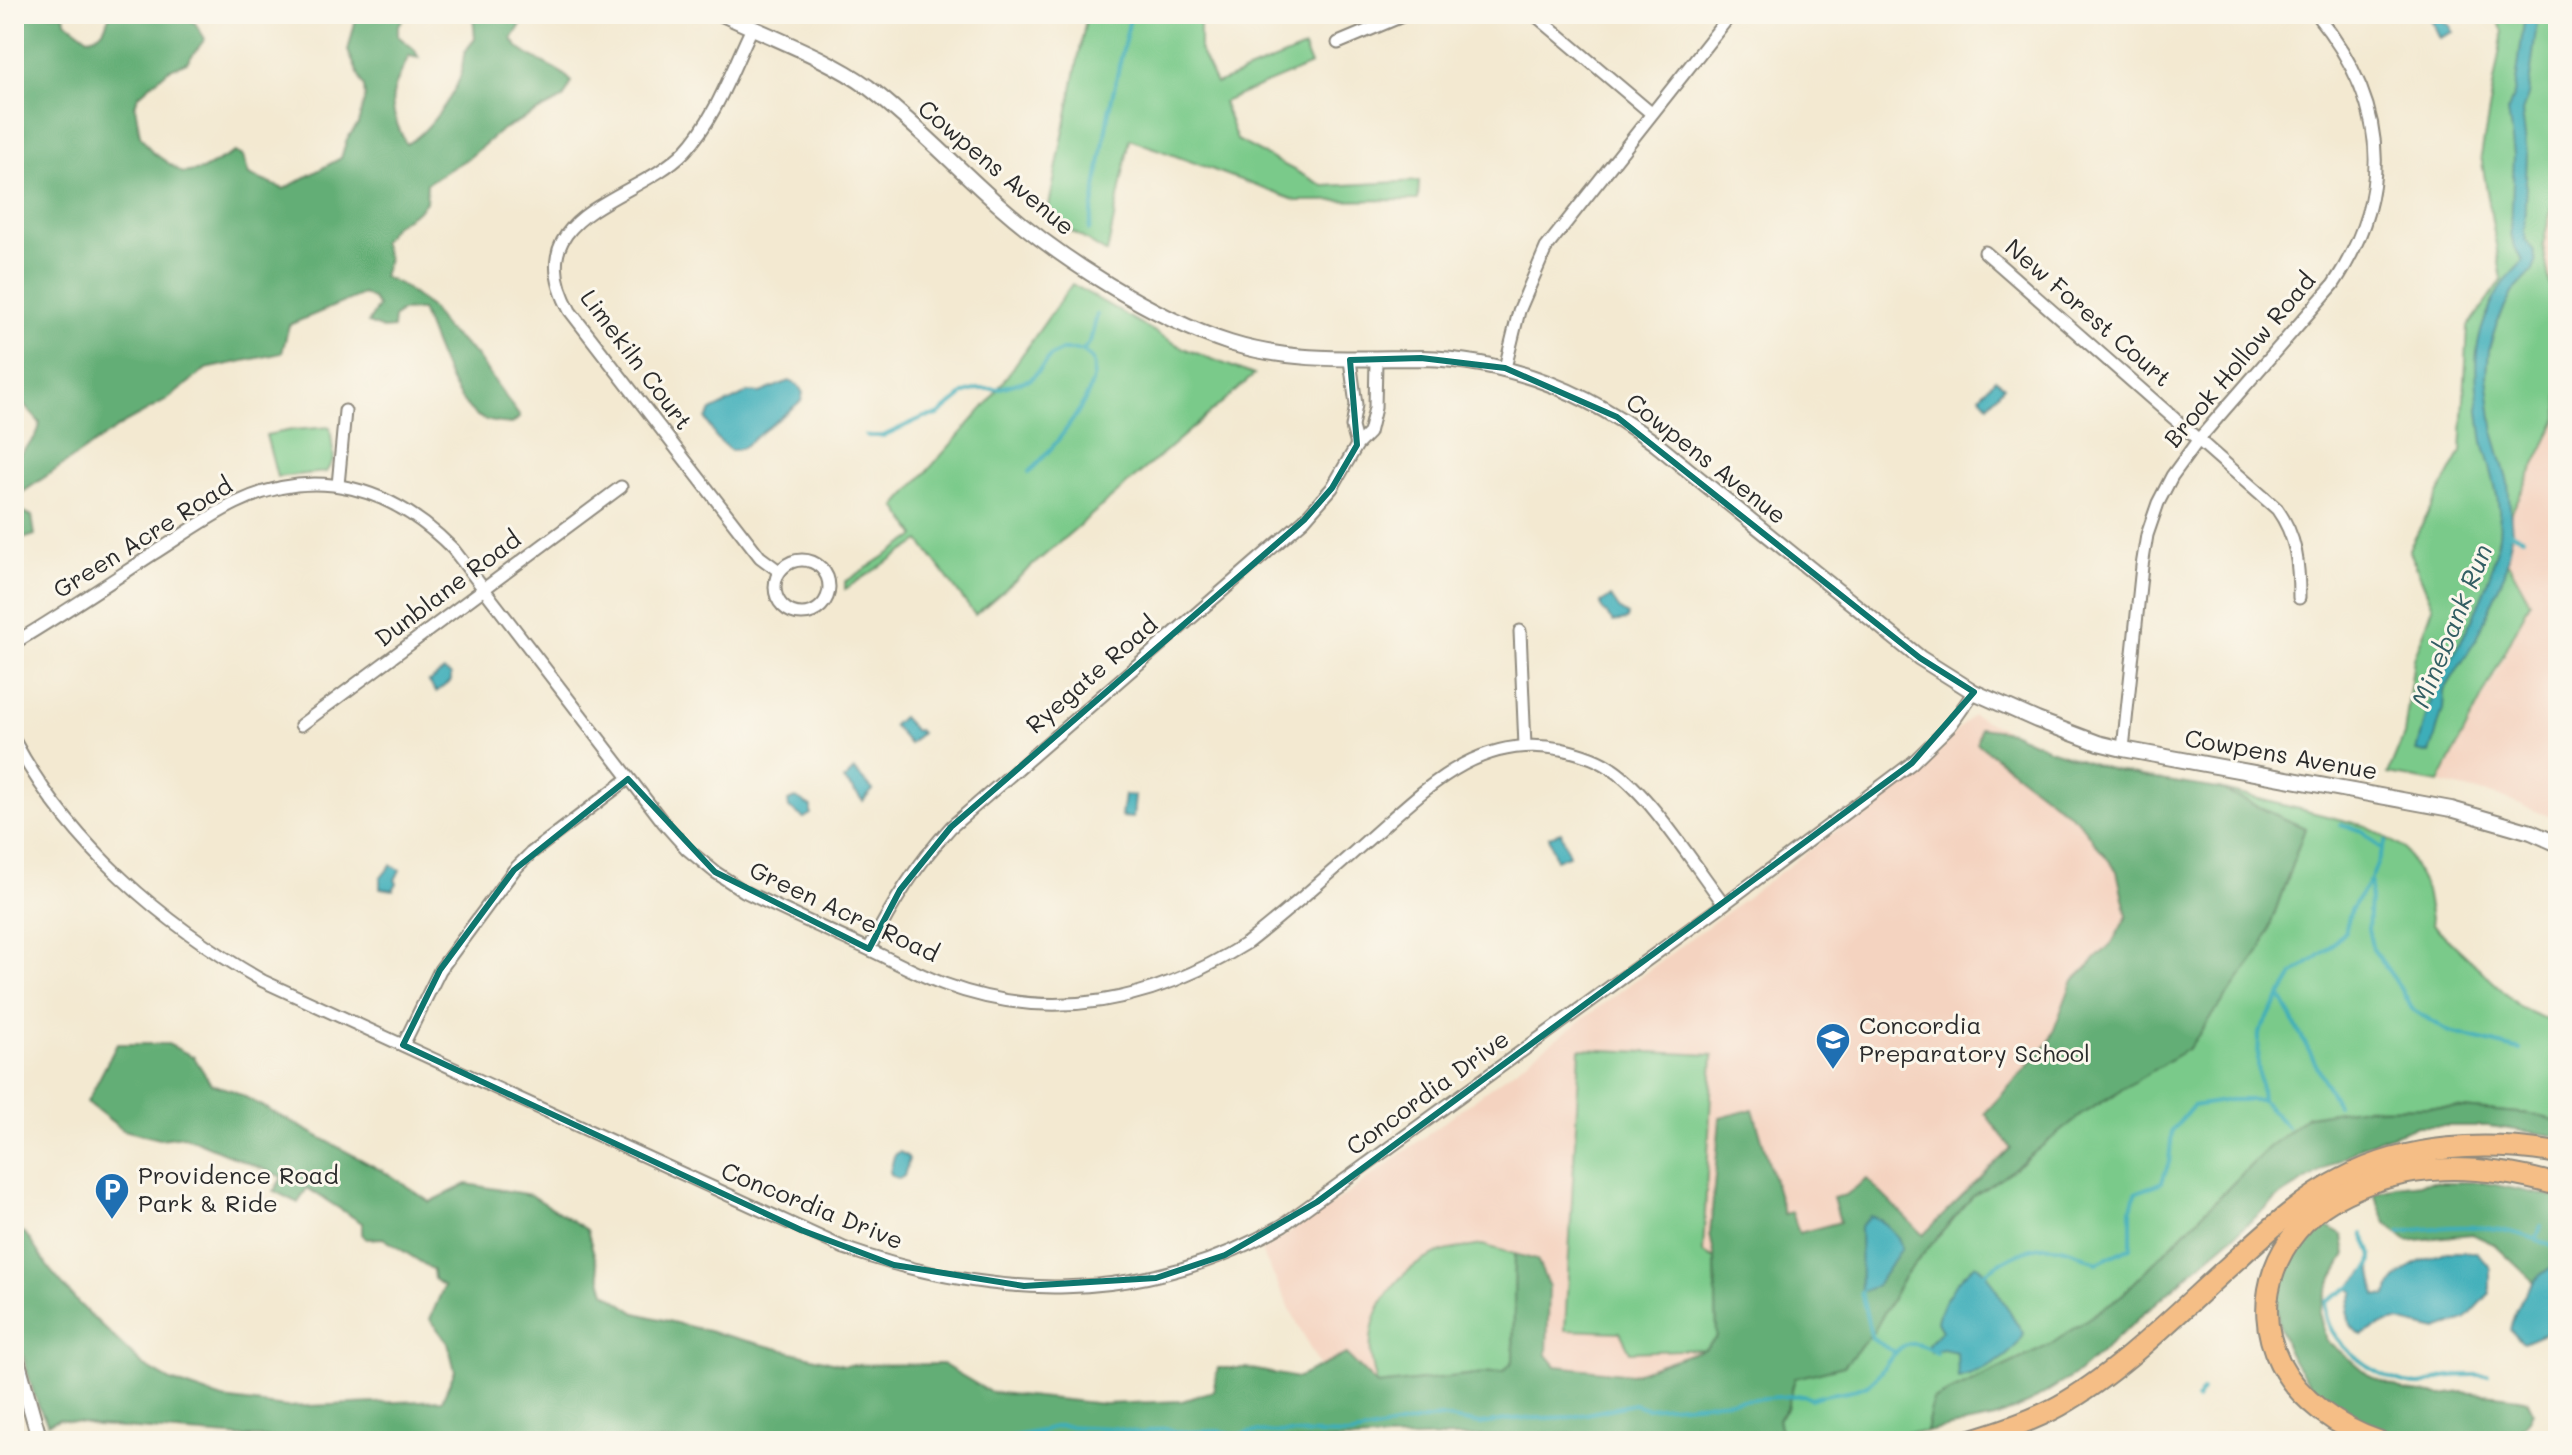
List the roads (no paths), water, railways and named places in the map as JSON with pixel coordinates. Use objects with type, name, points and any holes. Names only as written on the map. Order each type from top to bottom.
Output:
[{"type":"highway","points":[[1968,1441],[2028,1422],[2086,1389],[2254,1244],[2307,1201],[2342,1178],[2392,1159],[2426,1151],[2476,1147],[2558,1153]]},
{"type":"highway","points":[[2378,1441],[2351,1430],[2322,1411],[2291,1380],[2280,1362],[2268,1323],[2267,1301],[2270,1279],[2287,1241],[2301,1224],[2334,1199],[2402,1174],[2479,1168],[2515,1173],[2558,1185]]},
{"type":"street","name":"Cowpens Avenue","points":[[722,14],[838,69],[869,88],[1001,207],[1043,239],[1087,270],[1167,316],[1211,336],[1256,349],[1350,360],[1448,360],[1505,368],[1578,394],[1634,427],[1920,658],[1974,692],[2070,733],[2123,749],[2451,809],[2518,828],[2558,844]]},
{"type":"street","points":[[1338,43],[1407,14]]},
{"type":"street","points":[[1534,14],[1651,113]]},
{"type":"street","points":[[1505,368],[1519,311],[1546,248],[1731,14]]},
{"type":"street","name":"Brook Hollow Road","points":[[2123,749],[2147,535],[2158,503],[2172,476],[2199,439],[2333,285],[2348,263],[2367,217],[2375,163],[2370,110],[2354,67],[2316,14]]},
{"type":"street","name":"Limekiln Court","points":[[752,28],[695,139],[663,169],[585,214],[559,248],[556,269],[558,290],[578,322],[760,557],[779,571]]},
{"type":"street","name":"New Forest Court","points":[[1985,252],[2262,494],[2287,524],[2295,543],[2299,563],[2299,598]]},
{"type":"street","points":[[1350,360],[1356,405],[1352,427],[1357,445]]},
{"type":"street","name":"Ryegate Road","points":[[869,949],[900,890],[924,856],[951,827],[1304,520],[1332,488],[1357,445],[1369,433],[1375,408],[1376,360]]},
{"type":"street","points":[[338,485],[345,411]]},
{"type":"street","name":"Green Acre Road","points":[[14,643],[238,502],[295,485],[338,485],[385,498],[422,520],[453,549],[628,779],[687,849],[744,891],[944,984],[1010,1000],[1063,1005],[1142,994],[1181,980],[1247,943],[1435,781],[1457,767],[1495,751],[1525,746],[1547,746],[1573,752],[1614,770],[1647,802],[1724,904]]},
{"type":"street","name":"Dunblane Road","points":[[301,725],[621,487]]},
{"type":"street","points":[[801,559],[817,564],[829,586],[824,603],[808,613],[790,612],[782,606],[774,589],[779,571],[784,565],[801,559]]},
{"type":"street","points":[[1520,631],[1525,746]]},
{"type":"street","name":"Concordia Drive","points":[[14,740],[44,789],[103,859],[174,924],[263,981],[801,1230],[894,1265],[949,1278],[996,1285],[1059,1287],[1156,1278],[1225,1255],[1283,1225],[1912,763],[1950,726],[1974,692]]},
{"type":"street","points":[[403,1045],[440,970],[514,870],[531,853],[628,779]]},
{"type":"street","points":[[14,1349],[40,1441]]},
{"type":"water","points":[[2439,14],[2453,32],[2440,38],[2429,15]]},
{"type":"water","name":"Minebank Run","points":[[2525,14],[2538,14],[2528,95],[2522,112],[2527,154],[2524,231],[2536,263],[2532,272],[2512,293],[2497,323],[2489,349],[2487,376],[2494,435],[2508,483],[2512,533],[2505,572],[2477,638],[2444,691],[2443,709],[2430,754],[2417,751],[2428,710],[2481,599],[2498,542],[2499,506],[2482,438],[2476,361],[2480,334],[2491,305],[2502,284],[2523,260],[2514,247],[2511,232],[2514,155],[2508,111],[2515,91]]},
{"type":"water","points":[[1995,379],[2004,386],[1988,405],[1980,396]]},
{"type":"water","points":[[789,381],[798,385],[803,393],[801,401],[742,448],[731,451],[716,438],[706,419],[711,411],[749,392],[760,393]]},
{"type":"water","points":[[1611,597],[1628,615],[1627,620],[1613,622],[1601,607],[1601,603]]},
{"type":"water","points":[[444,671],[451,675],[451,681],[436,692],[429,682]]},
{"type":"water","points":[[902,717],[921,733],[909,744],[893,725]]},
{"type":"water","points":[[854,770],[873,790],[863,801],[844,780]]},
{"type":"water","points":[[1124,795],[1135,796],[1133,818],[1121,817]]},
{"type":"water","points":[[796,798],[811,807],[811,814],[804,818],[789,808],[788,801]]},
{"type":"water","points":[[1561,832],[1569,855],[1556,860],[1549,836]]},
{"type":"water","points":[[391,865],[400,870],[395,880],[397,883],[393,890],[380,888],[380,879]]},
{"type":"water","points":[[899,1152],[909,1159],[904,1176],[899,1179],[890,1172],[894,1156]]},
{"type":"water","points":[[1870,1216],[1890,1228],[1902,1248],[1876,1286],[1861,1292],[1860,1227]]},
{"type":"water","points":[[2445,1252],[2477,1252],[2490,1267],[2490,1293],[2465,1320],[2437,1330],[2398,1321],[2383,1324],[2362,1335],[2356,1331],[2348,1316],[2354,1292],[2348,1288],[2371,1266],[2376,1295],[2387,1296],[2402,1272]]},
{"type":"water","points":[[1976,1264],[1985,1272],[2023,1333],[2005,1357],[1987,1368],[1958,1378],[1957,1352],[1943,1349],[1931,1352],[1928,1345],[1942,1330],[1937,1321],[1947,1297]]},
{"type":"water","points":[[2558,1264],[2558,1307],[2549,1332],[2523,1343],[2510,1330],[2516,1310],[2526,1291],[2540,1275]]},
{"type":"waterway","points":[[1089,230],[1109,111],[1131,14]]},
{"type":"waterway","points":[[866,436],[883,436],[924,417],[938,415],[965,393],[997,389],[1031,379],[1050,357],[1062,350],[1083,350],[1090,342],[1097,315]]},
{"type":"waterway","points":[[1029,472],[1049,451],[1083,403],[1094,372],[1092,360],[1083,351]]},
{"type":"waterway","points":[[2510,532],[2523,537]]},
{"type":"waterway","points":[[2341,824],[2362,831],[2382,849]]},
{"type":"waterway","name":"Minebank Run","points":[[1981,1275],[2011,1257],[2037,1248],[2065,1249],[2097,1263],[2131,1247],[2131,1209],[2135,1193],[2162,1182],[2169,1162],[2172,1131],[2193,1106],[2230,1100],[2262,1100],[2258,1066],[2259,1032],[2294,974],[2327,950],[2345,931],[2351,910],[2371,879],[2386,841]]},
{"type":"waterway","points":[[2371,881],[2368,930],[2373,949],[2412,1009],[2450,1032],[2520,1050]]},
{"type":"waterway","points":[[2281,997],[2337,1105]]},
{"type":"waterway","points":[[2262,1100],[2287,1127]]},
{"type":"waterway","points":[[2537,1238],[2541,1226]]},
{"type":"waterway","points":[[2400,1232],[2480,1227],[2519,1234],[2558,1249]]},
{"type":"waterway","points":[[2363,1234],[2371,1252],[2371,1266],[2361,1279],[2326,1302],[2326,1317],[2343,1346],[2373,1369],[2406,1383],[2423,1385],[2449,1376],[2488,1375]]},
{"type":"waterway","points":[[1861,1292],[1872,1339],[1896,1353]]},
{"type":"waterway","points":[[1030,1438],[1059,1426],[1113,1428],[1141,1433],[1165,1428],[1178,1432],[1221,1431],[1238,1435],[1255,1432],[1349,1435],[1440,1417],[1481,1424],[1512,1419],[1572,1417],[1634,1404],[1647,1408],[1803,1395],[1811,1399],[1867,1385],[1903,1346],[1919,1345],[1936,1353]]},
{"type":"waterway","points":[[2196,1400],[2202,1391]]},
{"type":"waterway","points":[[990,1441],[1040,1431]]},
{"type":"place","name":"Concordia Preparatory School","points":[[1833,1071]]},
{"type":"place","name":"Providence Road Park & Ride","points":[[112,1221]]}]
